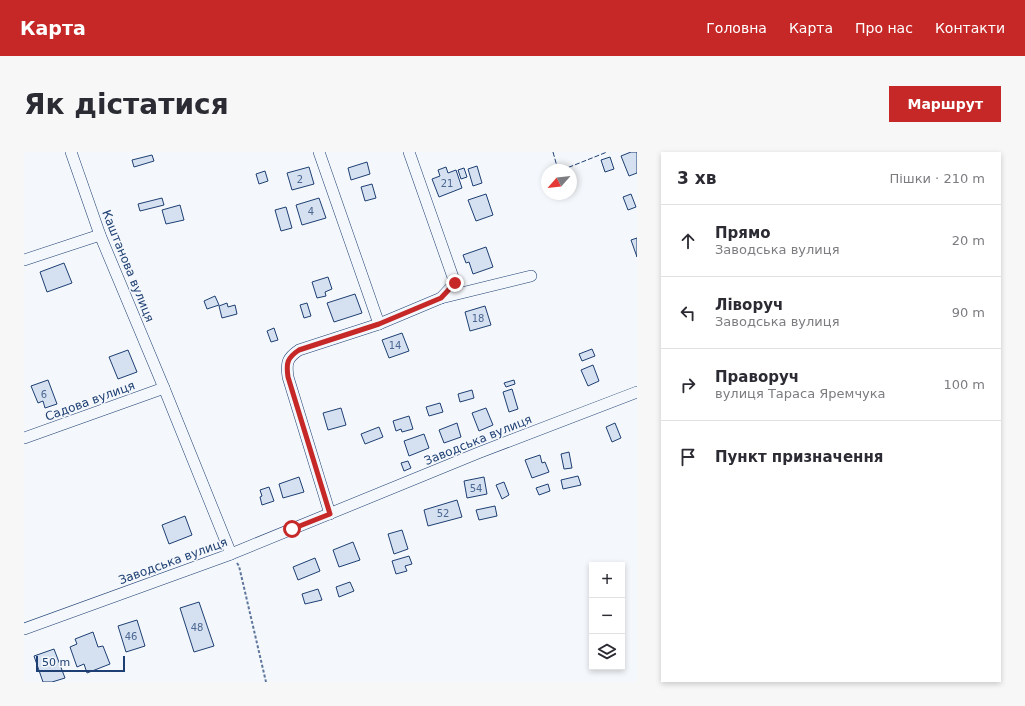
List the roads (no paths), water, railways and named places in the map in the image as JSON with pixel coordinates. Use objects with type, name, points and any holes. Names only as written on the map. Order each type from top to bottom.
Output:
[{"type":"street","name":"Каштанова вулиця","points":[[71,152],[100,235],[231,554]]},
{"type":"street","points":[[319,152],[379,324]]},
{"type":"street","points":[[409,152],[455,283],[441,298]]},
{"type":"street","points":[[24,260],[100,235]]},
{"type":"street","points":[[330,514],[288,377],[286,365],[291,356],[299,350],[379,324],[441,298],[532,276]]},
{"type":"street","name":"Садова вулиця","points":[[24,438],[164,388]]},
{"type":"street","name":"Заводська вулиця","points":[[24,629],[231,554],[478,453],[637,392]]}]
